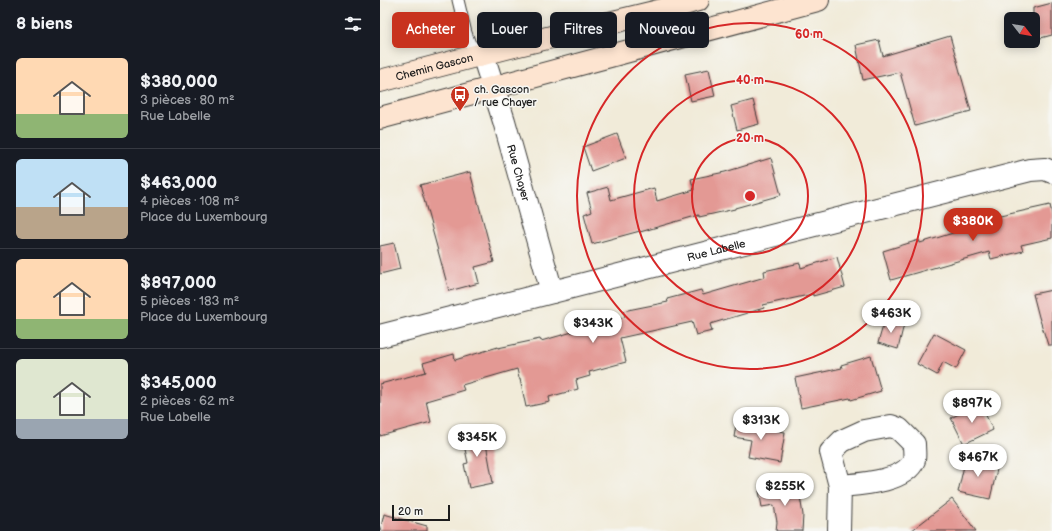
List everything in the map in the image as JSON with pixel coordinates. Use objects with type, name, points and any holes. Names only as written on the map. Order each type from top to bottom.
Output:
[{"type":"main road","name":"Chemin Gascon","points":[[380,81],[698,0]]},
{"type":"main road","points":[[380,118],[818,0]]},
{"type":"street","name":"Rue Chayer","points":[[483,55],[492,88],[504,121],[552,292]]},
{"type":"street","name":"Rue Labelle","points":[[380,336],[1030,170],[1045,169],[1052,172]]},
{"type":"street","points":[[839,531],[840,486]]},
{"type":"lane","points":[[458,0],[470,44],[483,55]]},
{"type":"building","points":[[1052,3],[1052,35],[1040,38],[1040,12],[1033,12],[1033,8]]},
{"type":"building","points":[[950,36],[971,111],[915,126],[900,72],[863,80],[856,45],[879,40],[883,56]]},
{"type":"building","points":[[709,69],[715,96],[691,101],[685,74]]},
{"type":"building","points":[[753,100],[759,124],[737,130],[731,106]]},
{"type":"building","points":[[617,134],[626,158],[591,171],[583,147]]},
{"type":"building","points":[[771,158],[781,195],[735,209],[699,217],[699,215],[592,244],[584,214],[592,211],[587,193],[608,187],[611,200],[654,188],[657,201],[694,190],[691,179],[725,172]]},
{"type":"building","points":[[470,172],[494,262],[475,267],[479,283],[449,291],[420,185]]},
{"type":"building","points":[[1050,205],[1052,214],[1052,238],[1021,245],[1023,251],[991,259],[989,252],[891,280],[883,251],[919,240],[920,243],[983,224],[982,220]]},
{"type":"building","points":[[394,243],[400,269],[380,274],[380,246]]},
{"type":"building","points":[[837,257],[845,287],[813,296],[813,294],[763,305],[764,308],[710,324],[712,331],[696,335],[692,322],[620,338],[626,362],[589,372],[590,376],[576,380],[578,389],[549,397],[550,402],[526,407],[517,369],[462,385],[464,390],[426,401],[431,422],[380,436],[380,384],[426,372],[423,363],[454,354],[455,360],[498,347],[540,339],[541,341],[625,317],[623,311],[668,302],[667,299],[701,290],[703,295],[765,277],[764,271],[800,263],[801,268]]},
{"type":"building","points":[[1052,290],[1052,345],[1048,345],[1033,294]]},
{"type":"building","points":[[885,319],[904,324],[898,349],[878,343]]},
{"type":"building","points":[[934,333],[966,350],[956,369],[943,362],[937,375],[917,364]]},
{"type":"building","points":[[871,356],[881,391],[851,400],[850,398],[801,408],[795,378],[842,368],[841,365]]},
{"type":"building","points":[[980,403],[993,430],[964,444],[951,418]]},
{"type":"building","points":[[737,419],[760,423],[759,428],[785,432],[780,463],[748,457],[751,440],[734,437]]},
{"type":"building","points":[[483,427],[493,483],[469,488],[464,464],[468,463],[461,431]]},
{"type":"building","points":[[966,457],[998,465],[990,499],[958,492]]},
{"type":"building","points":[[798,484],[803,515],[802,531],[776,531],[777,522],[774,505],[762,507],[759,491]]},
{"type":"building","points":[[952,499],[976,531],[911,531]]},
{"type":"building","points":[[384,514],[427,526],[427,531],[380,531]]},
{"type":"place","name":"ch. Gascon / rue Chayer","points":[[460,112]]}]
